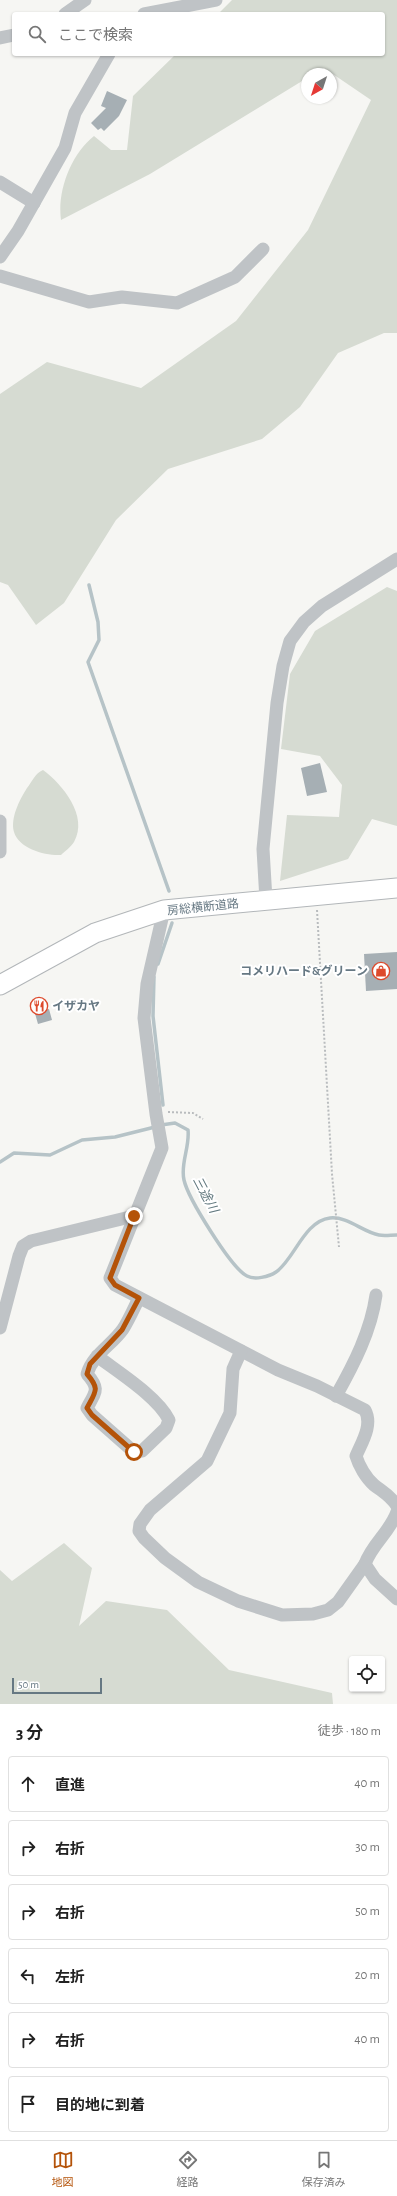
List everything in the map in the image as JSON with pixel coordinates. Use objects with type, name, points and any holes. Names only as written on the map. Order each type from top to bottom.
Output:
[{"type":"highway","name":"房総横断道路","points":[[0,985],[95,933],[164,910],[397,888]]},
{"type":"street","points":[[68,12],[85,0]]},
{"type":"street","points":[[154,12],[216,0]]},
{"type":"street","points":[[0,38],[12,35]]},
{"type":"street","points":[[0,257],[65,148],[75,113],[108,56]]},
{"type":"street","points":[[0,182],[34,202]]},
{"type":"street","points":[[0,276],[89,302],[122,297],[177,303],[235,277],[263,248]]},
{"type":"street","points":[[266,900],[264,849],[277,703],[283,666],[290,641],[304,622],[322,606],[397,559]]},
{"type":"street","points":[[0,821],[0,852]]},
{"type":"street","points":[[164,910],[147,984],[144,1018],[155,1112],[162,1148],[110,1278],[115,1285],[278,1370],[365,1410],[369,1417],[368,1425],[356,1456],[359,1465],[372,1484],[392,1497],[397,1506]]},
{"type":"street","points":[[0,1328],[12,1280],[23,1246],[31,1241],[134,1216]]},
{"type":"street","points":[[336,1396],[352,1367],[372,1319],[376,1294]]},
{"type":"street","points":[[97,1356],[154,1401],[164,1410],[169,1420],[166,1428],[142,1451],[134,1452],[92,1415],[87,1408],[96,1390],[95,1383],[87,1374],[90,1364],[97,1356],[122,1330],[139,1298]]},
{"type":"street","points":[[242,1351],[233,1369],[230,1413],[207,1461],[150,1510],[140,1524],[139,1531],[144,1538],[165,1558],[198,1582],[238,1601],[282,1616],[313,1614],[328,1610],[338,1602],[365,1564],[368,1556],[394,1522],[397,1512]]},
{"type":"street","points":[[365,1564],[375,1579],[397,1599]]},
{"type":"path","points":[[317,895],[320,978],[334,1197],[339,1247]]},
{"type":"path","points":[[155,1112],[188,1112],[197,1114],[203,1119]]},
{"type":"shaded area","points":[[232,0],[397,0],[397,333],[384,333],[338,353],[300,407],[262,439],[168,469],[116,520],[64,603],[36,625],[8,585],[0,582],[0,394],[47,362],[141,388],[236,321],[308,230],[371,100],[337,77],[337,68],[301,68],[301,82],[150,174],[61,220],[61,197],[67,174],[72,163],[94,136],[111,150],[127,150],[133,96],[174,56],[385,56],[385,12],[220,12]]},
{"type":"shaded area","points":[[387,587],[397,591],[397,826],[372,819],[348,859],[280,881],[287,815],[339,817],[342,785],[320,756],[281,749],[290,674],[315,631]]},
{"type":"shaded area","points":[[43,770],[65,792],[76,811],[78,832],[74,842],[61,855],[41,853],[27,847],[21,843],[14,832],[13,821],[24,792],[38,773]]},
{"type":"shaded area","points":[[64,1543],[92,1568],[79,1626],[106,1601],[167,1610],[229,1670],[332,1693],[333,1704],[0,1704],[0,1570],[12,1581]]},
{"type":"building","points":[[107,91],[127,100],[119,116],[104,131],[101,128],[98,130],[91,123],[106,108],[101,106]]},
{"type":"building","points":[[320,763],[327,792],[307,796],[301,768]]},
{"type":"building","name":"コメリハード&グリーン","points":[[397,952],[397,989],[366,991],[364,954]]},
{"type":"building","name":"イザカヤ","points":[[43,1000],[45,1010],[49,1009],[52,1020],[38,1024],[32,1003]]},
{"type":"waterway","points":[[89,585],[98,622],[99,640],[88,662],[169,891]]},
{"type":"waterway","points":[[158,964],[172,923]]},
{"type":"waterway","points":[[154,977],[153,1016],[163,1105]]},
{"type":"waterway","name":"三途川","points":[[161,1125],[175,1123],[188,1130],[188,1143],[183,1168],[184,1180],[187,1189],[201,1216],[221,1247],[231,1260],[247,1276],[254,1278],[262,1277],[276,1272],[288,1259],[306,1233],[313,1226],[330,1218],[343,1219],[367,1231],[379,1235],[397,1235]]},
{"type":"waterway","name":"三途川","points":[[0,1162],[14,1153],[50,1155],[82,1140],[115,1137],[155,1127]]},
{"type":"place","name":"コメリハード&グリーン","points":[[381,971]]},
{"type":"place","name":"イザカヤ","points":[[39,1006]]},
{"type":"route","points":[[134,1216],[110,1278],[115,1285],[139,1298],[122,1330],[90,1364],[87,1374],[95,1383],[96,1390],[87,1408],[92,1415],[134,1452]]}]
